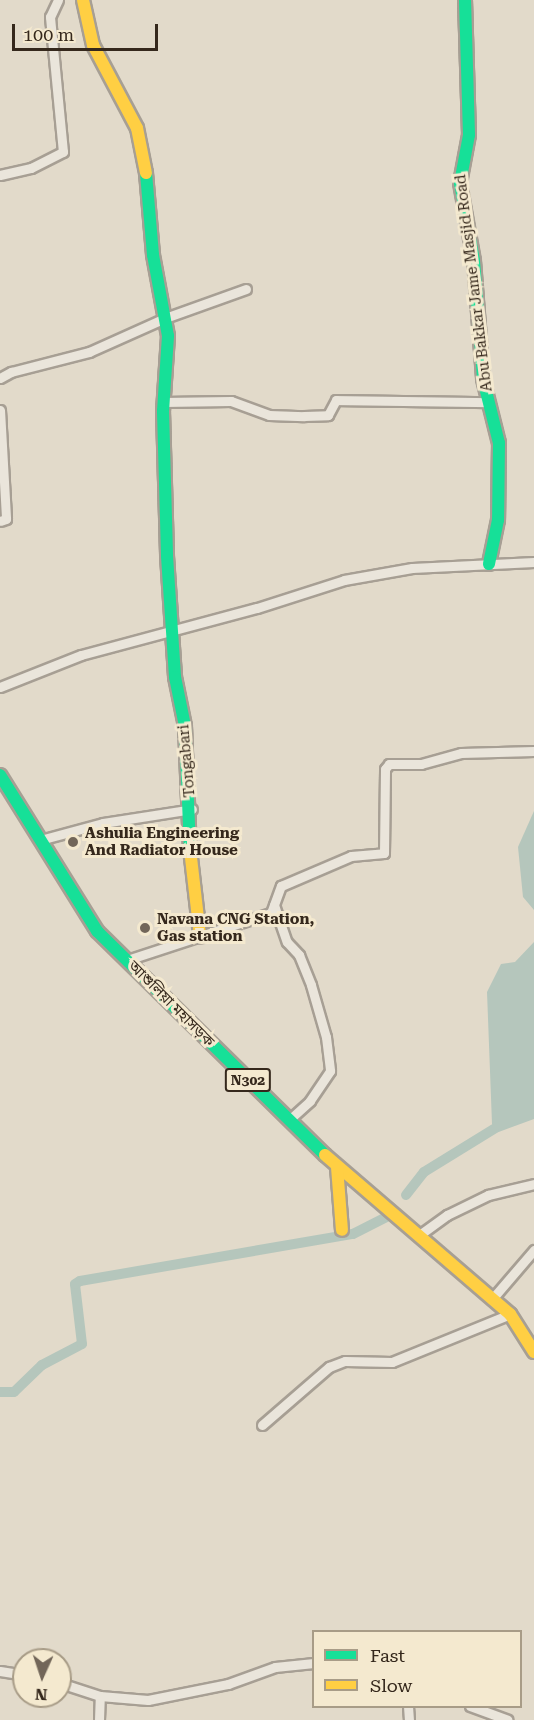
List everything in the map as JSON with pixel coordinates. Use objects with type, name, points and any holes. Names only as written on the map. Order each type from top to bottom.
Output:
[{"type":"main road","name":"Tongabari","points":[[83,0],[93,45],[136,128],[148,183],[153,255],[168,336],[163,402],[175,677],[185,726],[192,809]]},
{"type":"main road","name":"Abu Bakkar Jame Masjid Road","points":[[465,0],[469,135],[460,183],[471,238],[478,345],[488,402],[497,424],[500,478],[498,520],[489,564]]},
{"type":"main road","name":"আশুলিয়া মহাসড়ক","points":[[0,775],[97,931],[337,1167],[510,1314],[534,1352]]},
{"type":"main road","points":[[192,809],[191,864],[200,936]]},
{"type":"main road","points":[[337,1167],[342,1230]]},
{"type":"street","points":[[0,175],[31,168],[63,152],[50,17],[58,0]]},
{"type":"street","points":[[0,378],[11,372],[89,352],[165,318],[246,289]]},
{"type":"street","points":[[163,402],[231,401],[269,415],[304,416],[328,415],[336,400],[488,402]]},
{"type":"street","points":[[0,410],[6,519],[0,521]]},
{"type":"street","points":[[0,687],[81,655],[173,632],[344,580],[412,568],[534,562]]},
{"type":"street","points":[[126,960],[271,913],[281,886],[344,858],[386,851],[385,769],[389,764],[421,764],[461,753],[534,751]]},
{"type":"street","name":"Tongabari","points":[[40,840],[92,826],[192,809]]},
{"type":"street","points":[[274,905],[287,942],[299,956],[311,985],[326,1037],[330,1071],[310,1101],[289,1120]]},
{"type":"street","points":[[418,1236],[447,1215],[488,1195],[534,1184]]},
{"type":"street","points":[[492,1299],[534,1250]]},
{"type":"street","points":[[262,1425],[329,1367],[345,1361],[392,1362],[510,1314]]},
{"type":"street","points":[[72,1687],[100,1696],[148,1700],[228,1684],[286,1665],[312,1663]]},
{"type":"street","points":[[99,1720],[100,1696]]},
{"type":"street","points":[[473,1708],[508,1720]]},
{"type":"shaded area","points":[[534,811],[534,910],[523,897],[518,847]]},
{"type":"shaded area","points":[[534,942],[534,1119],[496,1133],[492,1124],[487,992],[501,964],[515,962]]},
{"type":"waterway","points":[[406,1195],[424,1172],[494,1129]]},
{"type":"waterway","points":[[0,1392],[14,1392],[42,1365],[82,1344],[75,1284],[80,1281],[353,1234],[386,1217]]},
{"type":"traffic: fast","points":[[465,0],[469,135],[460,183],[474,261],[483,379],[499,443],[498,520],[489,564]]},
{"type":"traffic: fast","points":[[146,173],[153,255],[168,336],[163,411],[167,556],[175,677],[185,726],[190,849]]},
{"type":"traffic: fast","points":[[0,775],[97,931],[325,1155]]},
{"type":"traffic: slow","points":[[83,0],[93,45],[137,128],[146,173]]},
{"type":"traffic: slow","points":[[190,849],[200,936]]},
{"type":"traffic: slow","points":[[325,1155],[510,1314],[534,1352]]},
{"type":"traffic: slow","points":[[337,1167],[342,1230]]},
{"type":"place","name":"Ashulia Engineering And Radiator House","points":[[73,842]]},
{"type":"place","name":"Navana CNG Station, Gas station","points":[[145,928]]}]
